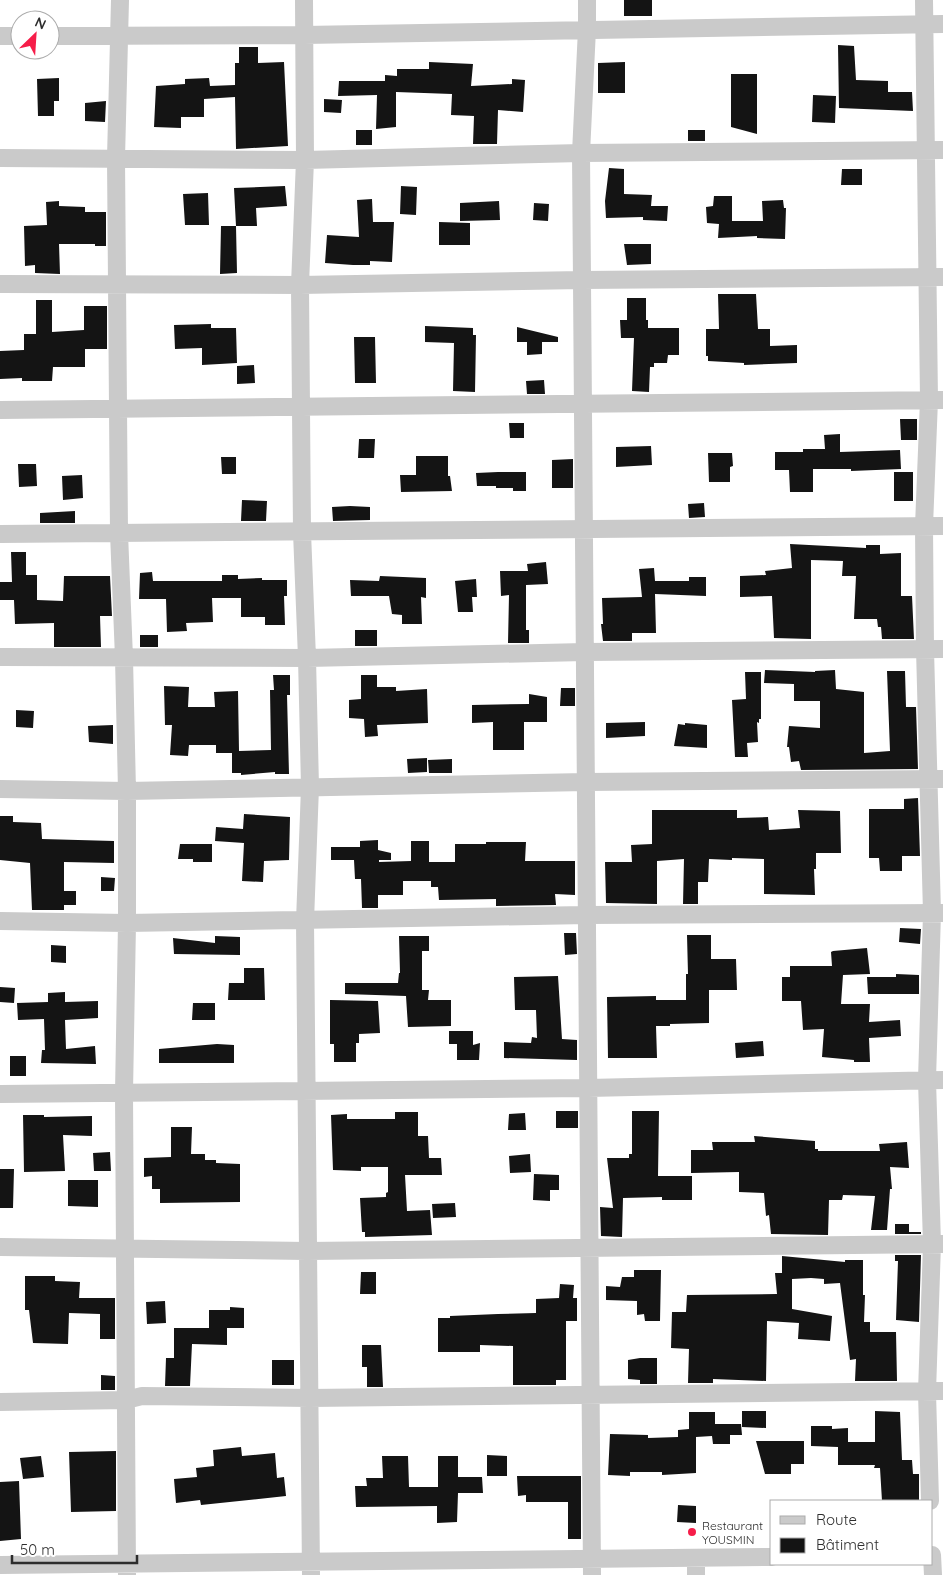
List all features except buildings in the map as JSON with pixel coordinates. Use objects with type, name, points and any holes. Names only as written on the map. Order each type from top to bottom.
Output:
[{"type":"street","points":[[120,0],[116,158],[119,533],[127,791],[124,1093],[127,1569]]},
{"type":"street","points":[[304,0],[305,160],[300,285],[300,407],[310,788],[305,921],[311,1568]]},
{"type":"street","points":[[587,0],[580,153],[592,1567]]},
{"type":"street","points":[[924,0],[925,151],[935,278],[936,400],[924,526],[925,649],[936,779],[937,913],[935,1080],[938,1244],[935,1391],[930,1500]]},
{"type":"street","points":[[60,36],[304,35],[943,24]]},
{"type":"street","points":[[0,158],[305,160],[580,153],[943,150]]},
{"type":"street","points":[[0,284],[300,285],[582,280],[935,278]]},
{"type":"street","points":[[0,410],[936,400]]},
{"type":"street","points":[[0,534],[943,526]]},
{"type":"street","points":[[0,657],[307,658],[584,652],[943,649]]},
{"type":"street","points":[[0,789],[127,791],[586,782],[936,779]]},
{"type":"street","points":[[0,921],[127,924],[587,915],[937,913]]},
{"type":"street","points":[[0,1094],[588,1088],[935,1080]]},
{"type":"street","points":[[0,1247],[307,1251],[938,1244]]},
{"type":"street","points":[[0,1402],[126,1400],[142,1396],[309,1398],[935,1391]]},
{"type":"street","points":[[0,1565],[127,1569],[696,1567],[770,1558]]},
{"type":"place","name":"Restaurant YOUSMIN","points":[[692,1532]]}]
